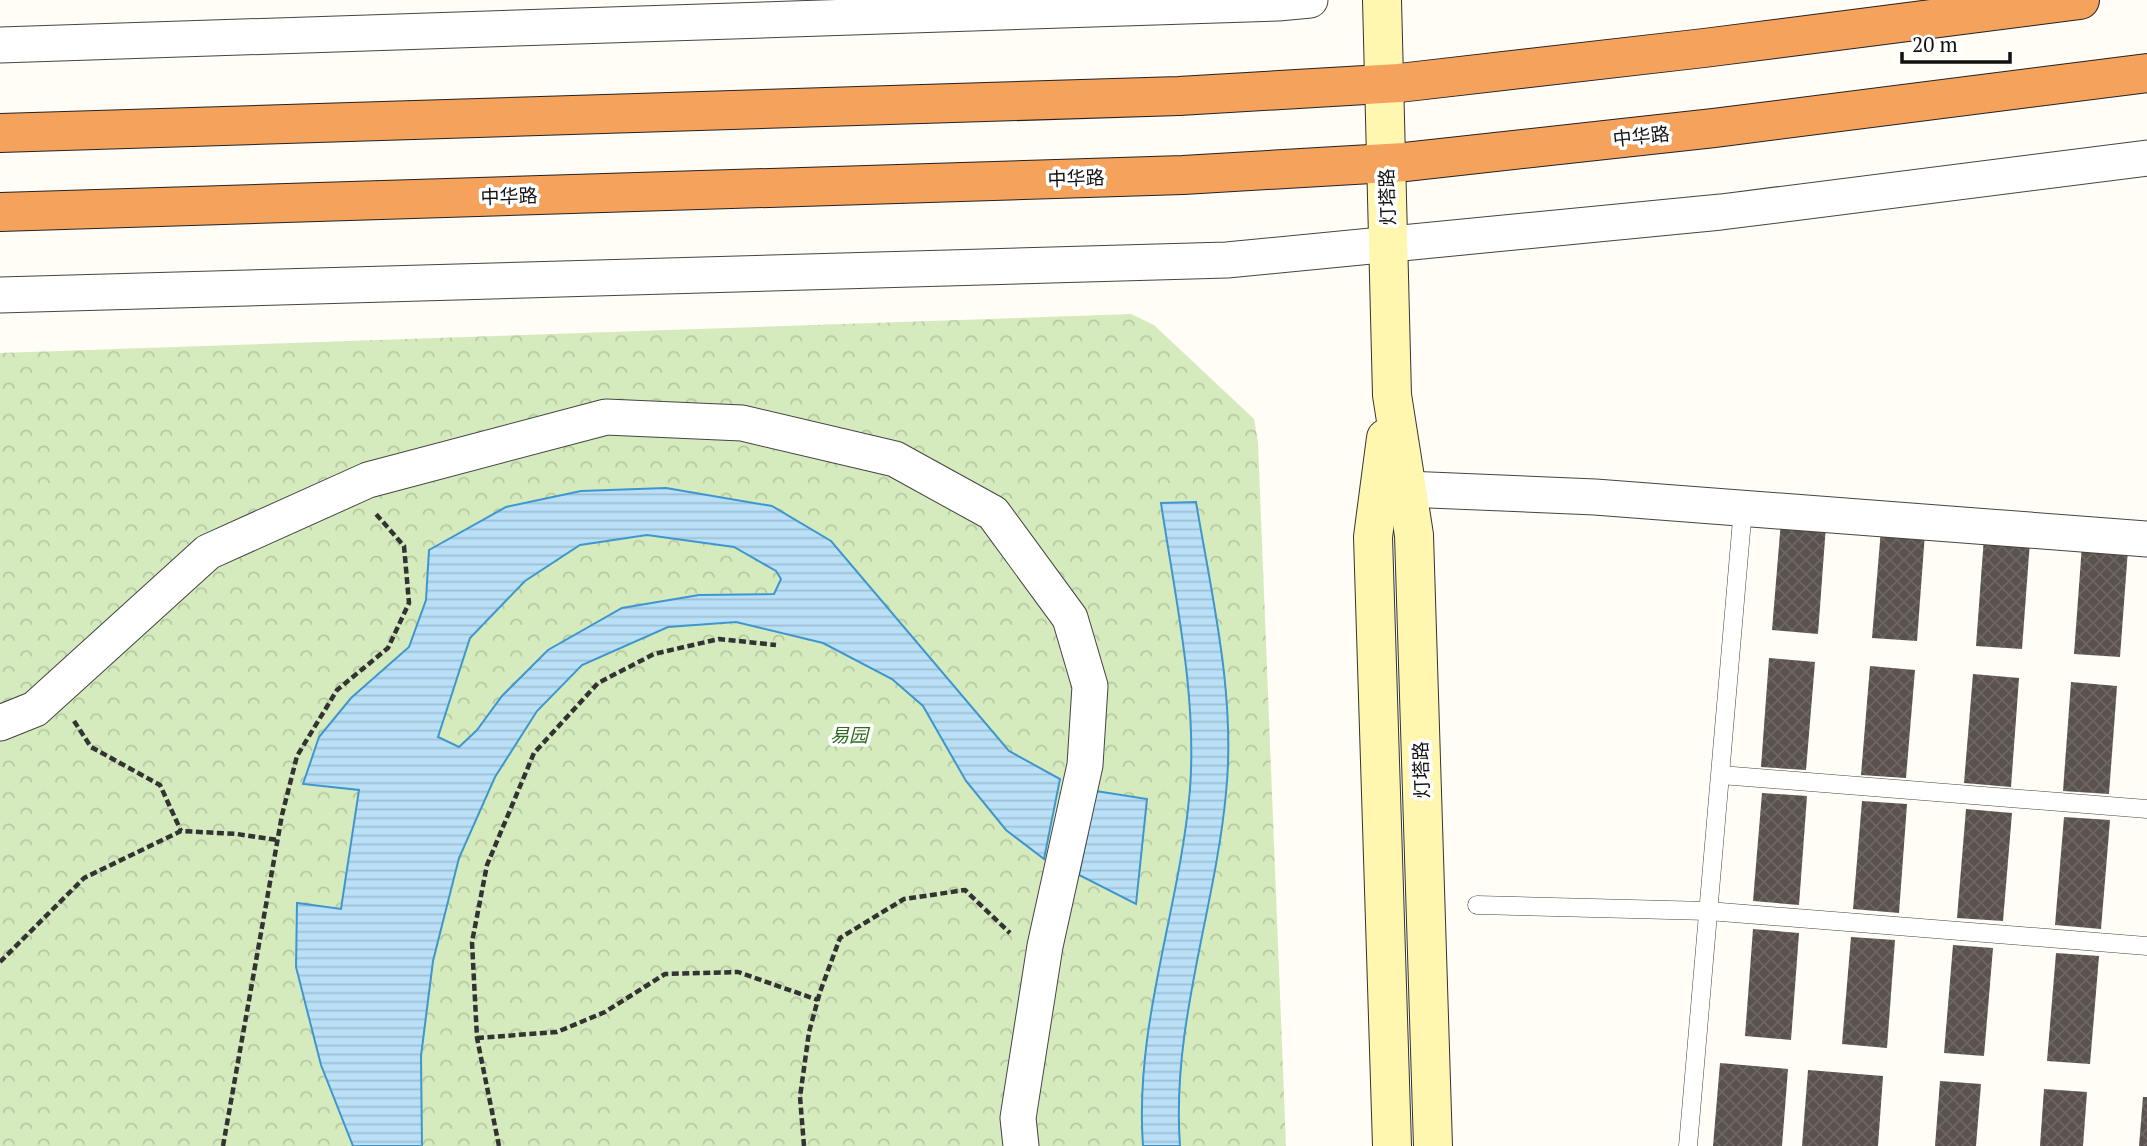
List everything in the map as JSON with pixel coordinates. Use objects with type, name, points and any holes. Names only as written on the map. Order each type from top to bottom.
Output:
[{"type":"highway","points":[[0,133],[1179,96],[1384,84],[1704,48],[2080,0]]},
{"type":"highway","name":"中华路","points":[[0,212],[1169,175],[1386,163],[1714,128],[2147,73]]},
{"type":"street","points":[[0,45],[1310,0]]},
{"type":"street","name":"灯塔路","points":[[1382,0],[1392,395],[1414,535],[1433,1146]]},
{"type":"street","points":[[0,295],[1227,260],[1721,212],[2147,158]]},
{"type":"street","name":"灯塔路","points":[[1392,395],[1373,537],[1392,1146]]},
{"type":"street","points":[[0,723],[35,709],[208,552],[368,480],[607,417],[742,423],[895,459],[993,513],[1070,618],[1090,686],[1085,765],[1041,968],[1018,1118],[1021,1146]]},
{"type":"street","points":[[1406,489],[1595,497],[2147,539]]},
{"type":"lane","points":[[1688,1146],[1743,508]]},
{"type":"lane","points":[[1720,775],[2147,809]]},
{"type":"lane","points":[[1477,905],[1708,911],[2147,946]]},
{"type":"path","points":[[223,1146],[277,840],[297,756],[337,690],[388,648],[409,603],[404,545],[353,487]]},
{"type":"path","points":[[499,1146],[477,1038],[472,942],[487,865],[534,753],[598,683],[654,654],[719,639],[776,645]]},
{"type":"path","points":[[55,691],[91,747],[160,785],[181,831]]},
{"type":"path","points":[[0,962],[85,878],[181,831],[237,834],[277,840]]},
{"type":"path","points":[[804,1146],[800,1097],[809,1032],[840,939],[904,900],[965,890],[1016,939],[1041,968]]},
{"type":"path","points":[[477,1038],[557,1032],[605,1012],[665,974],[738,972],[818,1000]]},
{"type":"green space","name":"易园","points":[[1131,314],[1154,325],[1254,419],[1258,442],[1286,1146],[0,1146],[0,353]]},
{"type":"water","points":[[666,488],[772,506],[831,541],[1009,751],[1060,779],[1044,859],[1006,830],[966,781],[923,706],[892,679],[823,643],[736,622],[668,627],[582,665],[537,711],[495,777],[459,858],[433,961],[421,1056],[422,1146],[353,1146],[321,1065],[296,967],[297,903],[341,909],[359,790],[303,784],[319,737],[351,698],[409,647],[426,600],[429,550],[506,507],[581,491]],"holes":[[[647,535],[734,547],[776,571],[781,579],[774,594],[699,595],[622,608],[548,650],[502,696],[477,730],[459,747],[438,737],[470,638],[525,581],[580,545]]]},
{"type":"water","points":[[1196,502],[1225,683],[1228,720],[1226,793],[1182,1057],[1180,1146],[1143,1146],[1145,1056],[1185,834],[1190,789],[1188,682],[1161,503]]},
{"type":"water","points":[[1096,791],[1147,799],[1136,904],[1079,875]]},
{"type":"building","points":[[1781,521],[1826,525],[1818,634],[1772,630]]},
{"type":"building","points":[[1881,529],[1925,533],[1917,641],[1872,638]]},
{"type":"building","points":[[1984,537],[2030,541],[2022,649],[1976,646]]},
{"type":"building","points":[[2082,545],[2128,549],[2120,657],[2074,654]]},
{"type":"building","points":[[1769,658],[1815,662],[1806,770],[1761,767]]},
{"type":"building","points":[[1870,666],[1915,670],[1906,778],[1861,775]]},
{"type":"building","points":[[1973,674],[2019,678],[2011,787],[1964,783]]},
{"type":"building","points":[[2071,682],[2117,686],[2109,794],[2063,791]]},
{"type":"building","points":[[1762,793],[1807,796],[1799,905],[1753,901]]},
{"type":"building","points":[[1862,801],[1907,804],[1899,913],[1853,909]]},
{"type":"building","points":[[1966,809],[2012,813],[2003,921],[1957,918]]},
{"type":"building","points":[[2064,817],[2110,820],[2101,929],[2055,925]]},
{"type":"building","points":[[1753,929],[1799,933],[1791,1040],[1745,1036]]},
{"type":"building","points":[[1851,937],[1895,940],[1887,1048],[1842,1044]]},
{"type":"building","points":[[1953,945],[1993,948],[1984,1056],[1944,1053]]},
{"type":"building","points":[[2056,953],[2099,956],[2090,1064],[2047,1061]]},
{"type":"building","points":[[1720,1063],[1788,1069],[1782,1146],[1713,1146]]},
{"type":"building","points":[[1808,1070],[1883,1076],[1878,1146],[1802,1146]]},
{"type":"building","points":[[1940,1081],[1981,1084],[1976,1146],[1935,1146]]},
{"type":"building","points":[[2044,1089],[2087,1092],[2083,1146],[2040,1146]]},
{"type":"building","points":[[2143,1097],[2147,1097],[2147,1146],[2139,1146]]}]
